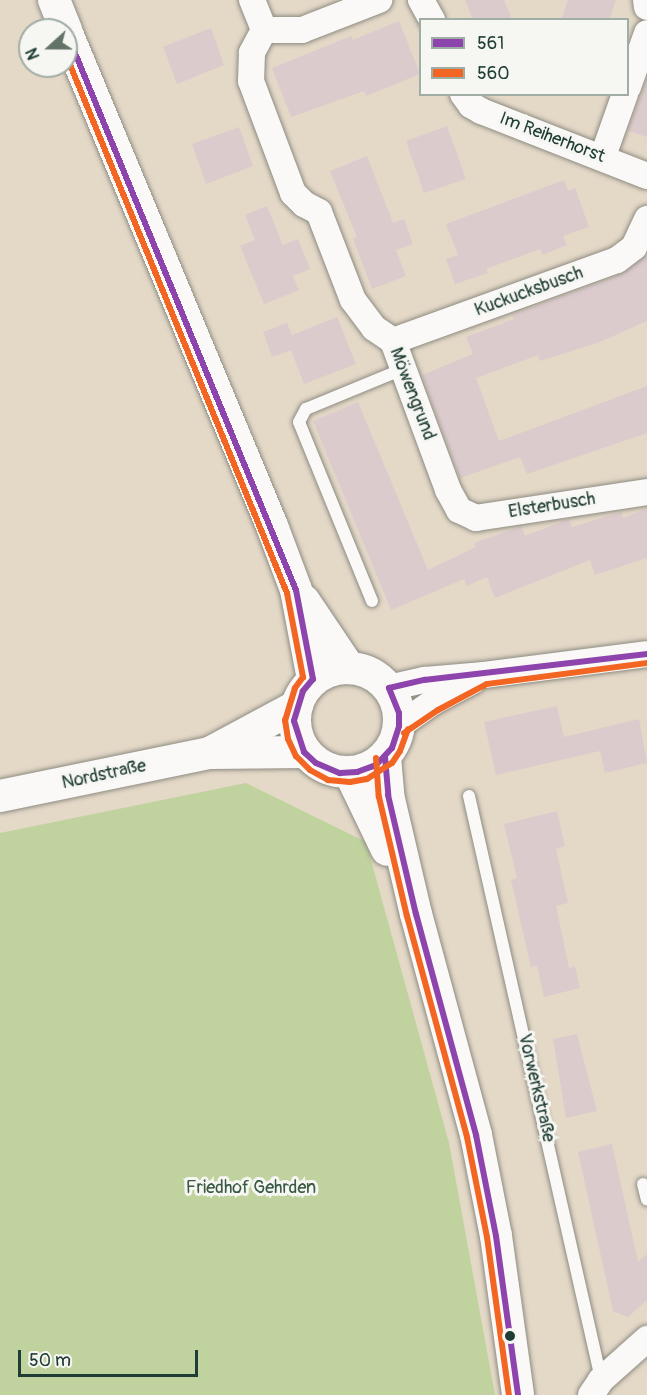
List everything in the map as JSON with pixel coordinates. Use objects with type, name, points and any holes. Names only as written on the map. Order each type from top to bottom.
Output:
[{"type":"street","points":[[54,0],[61,18]]},
{"type":"street","points":[[252,0],[264,30],[302,30],[379,0]]},
{"type":"street","points":[[421,0],[431,18]]},
{"type":"street","points":[[646,0],[647,7]]},
{"type":"street","name":"Möwengrund","points":[[264,30],[252,53],[251,81],[293,193],[304,204],[319,212],[353,300],[374,328],[393,341],[448,490],[459,510]]},
{"type":"street","points":[[629,82],[647,33]]},
{"type":"street","points":[[78,59],[296,590],[314,679]]},
{"type":"street","name":"Im Reiherhorst","points":[[464,96],[471,105],[481,111],[603,156],[647,176]]},
{"type":"street","points":[[603,156],[624,96]]},
{"type":"street","name":"Kuckucksbusch","points":[[393,341],[617,260],[634,247],[647,219]]},
{"type":"street","name":"Elsterbusch","points":[[459,510],[476,518],[647,492]]},
{"type":"street","points":[[296,590],[349,668]]},
{"type":"street","points":[[389,688],[426,680],[484,675],[647,654]]},
{"type":"street","points":[[349,668],[373,675],[389,688],[399,713],[399,726],[392,748],[385,757],[365,770],[350,773],[331,771],[316,763],[304,752],[297,737],[294,722],[303,691],[314,679],[328,671],[349,668]]},
{"type":"street","points":[[399,726],[433,702],[484,675]]},
{"type":"street","name":"Nordstraße","points":[[209,753],[297,706]]},
{"type":"street","name":"Nordstraße","points":[[0,796],[209,753],[304,752]]},
{"type":"street","points":[[385,757],[388,795],[416,914],[476,1135],[496,1236],[518,1395]]},
{"type":"street","points":[[350,773],[416,914]]},
{"type":"street","name":"Vorwerkstraße","points":[[596,1388],[647,1339]]},
{"type":"lane","points":[[372,601],[299,422],[306,409],[403,369]]},
{"type":"lane","name":"Vorwerkstraße","points":[[469,796],[596,1388]]},
{"type":"lane","points":[[644,1184],[647,1200]]},
{"type":"green space","name":"Friedhof Gehrden","points":[[246,783],[366,842],[449,1143],[495,1395],[0,1395],[0,833]]},
{"type":"building","points":[[465,0],[504,0],[511,18],[472,18]]},
{"type":"building","points":[[568,0],[616,0],[610,18],[562,18]]},
{"type":"building","points":[[399,21],[419,74],[366,96],[364,91],[291,117],[272,68],[351,36],[353,40]]},
{"type":"building","points":[[211,28],[224,65],[177,84],[163,47]]},
{"type":"building","points":[[647,79],[647,137],[628,131]]},
{"type":"building","points":[[447,126],[466,179],[424,193],[406,141]]},
{"type":"building","points":[[239,127],[253,166],[206,184],[192,144]]},
{"type":"building","points":[[367,156],[393,223],[404,219],[413,244],[396,250],[406,276],[372,289],[353,239],[357,237],[330,171]]},
{"type":"building","points":[[564,180],[568,191],[575,188],[589,227],[563,236],[567,245],[542,255],[540,249],[486,269],[488,273],[455,284],[446,259],[458,255],[446,224]]},
{"type":"building","points":[[267,206],[283,245],[298,239],[310,269],[293,276],[299,290],[264,304],[240,246],[255,240],[245,215]]},
{"type":"building","points":[[647,255],[647,321],[600,342],[540,361],[538,355],[476,378],[499,441],[647,386],[647,433],[527,474],[520,457],[460,478],[422,375],[473,354],[466,337],[514,319],[512,315],[622,274]]},
{"type":"building","points":[[337,317],[356,364],[304,384],[291,350],[272,357],[263,332],[287,323],[292,335]]},
{"type":"building","points":[[358,402],[428,570],[476,547],[474,543],[521,526],[525,536],[569,519],[572,527],[621,512],[623,518],[647,509],[647,558],[595,575],[590,560],[495,598],[487,577],[467,586],[464,579],[391,610],[313,421]]},
{"type":"building","points":[[557,706],[564,737],[639,719],[647,763],[605,773],[600,751],[496,775],[484,722]]},
{"type":"building","points":[[557,811],[565,846],[556,849],[568,903],[556,906],[569,968],[575,966],[580,988],[544,997],[537,966],[531,967],[511,880],[517,878],[504,824]]},
{"type":"building","points":[[577,1034],[597,1111],[566,1118],[553,1039]]},
{"type":"building","points":[[612,1144],[638,1262],[647,1254],[647,1300],[628,1317],[613,1311],[578,1152]]},
{"type":"transit line","name":"561","points":[[78,60],[296,590],[313,679],[303,691],[294,721],[304,752],[316,763],[340,773],[357,772],[376,765],[392,748],[399,726],[399,713],[389,688],[425,680],[647,654]]},
{"type":"transit line","name":"560","points":[[75,78],[287,593],[303,677],[295,688],[285,720],[288,739],[296,756],[310,770],[328,780],[350,782],[367,779],[392,763],[400,751],[408,729]]},
{"type":"transit line","name":"560","points":[[404,733],[438,710],[487,684],[647,663]]},
{"type":"transit line","name":"561","points":[[385,757],[388,795],[416,914],[476,1135],[496,1236],[518,1395]]},
{"type":"transit line","name":"560","points":[[376,758],[379,797],[407,916],[467,1137],[487,1237],[509,1395]]}]
